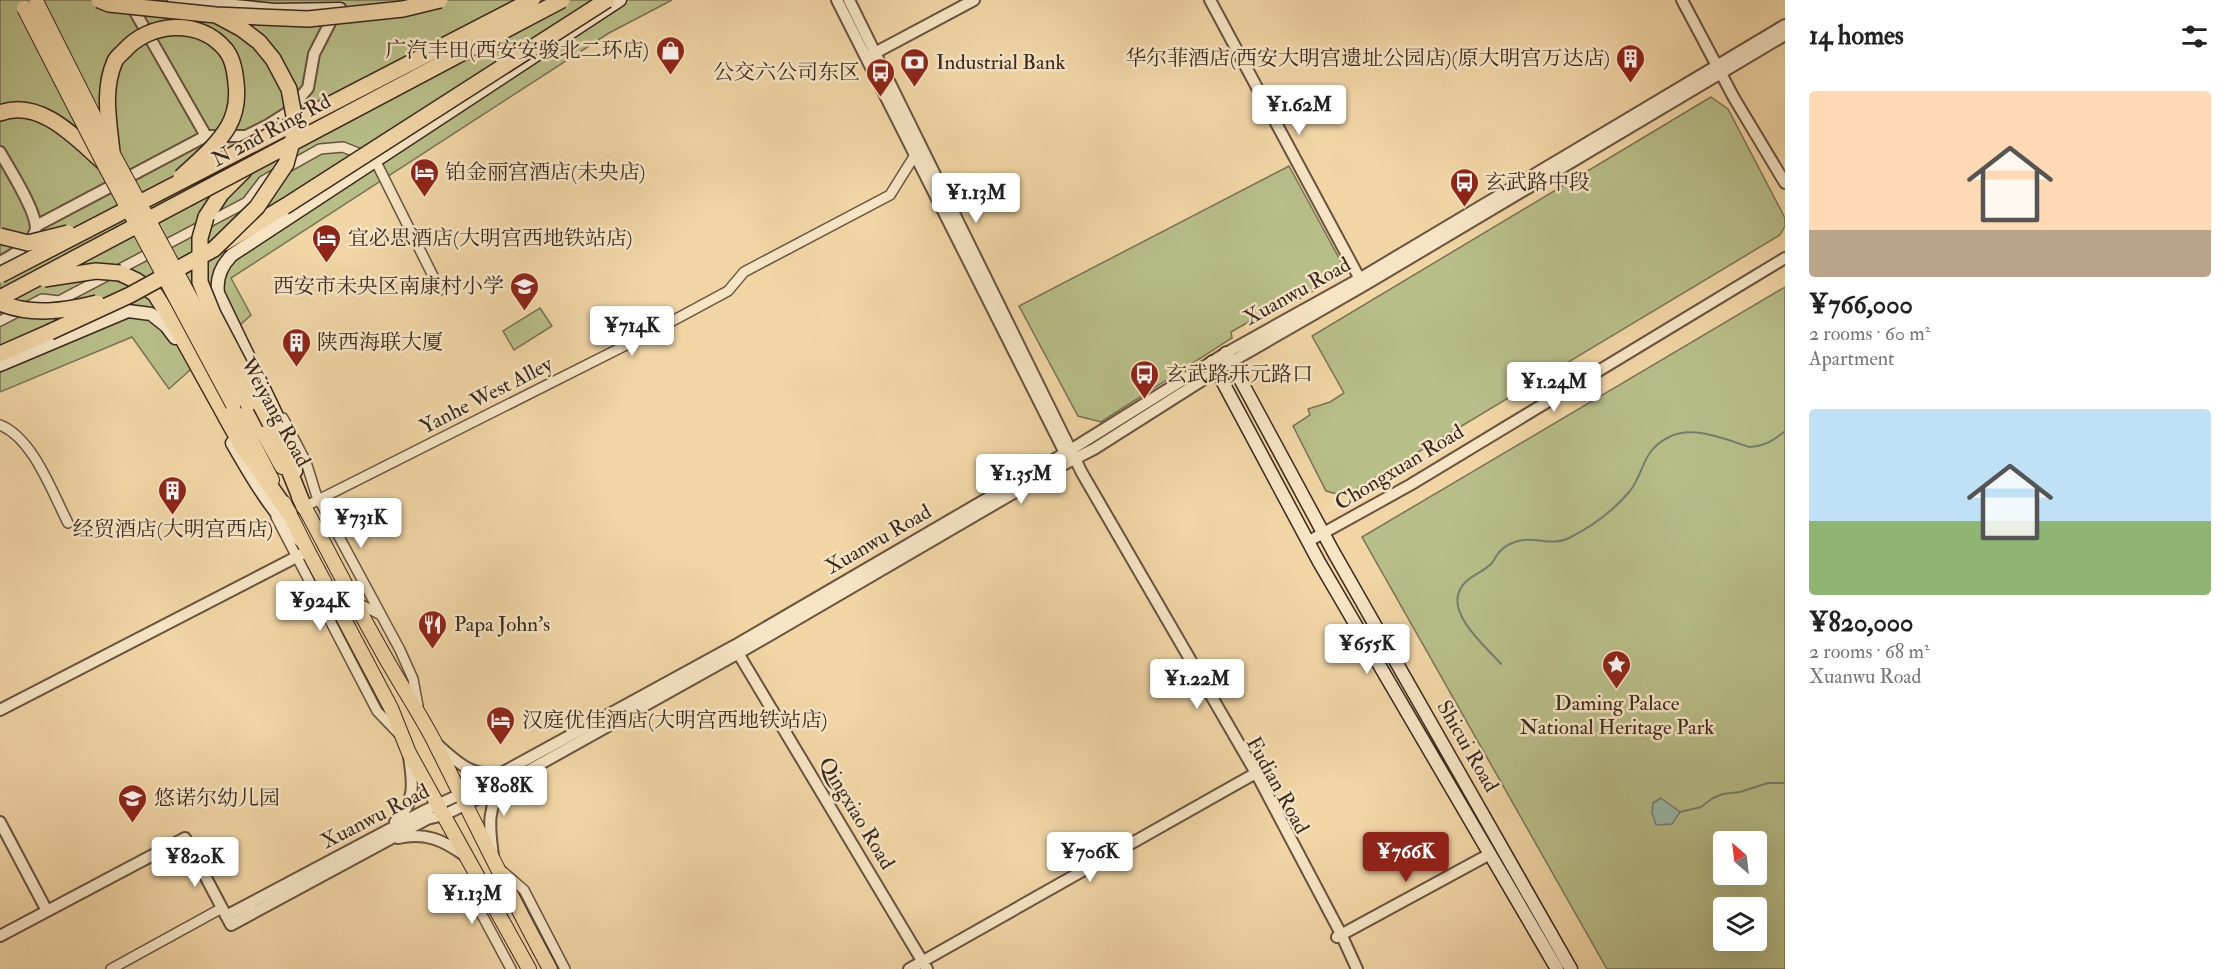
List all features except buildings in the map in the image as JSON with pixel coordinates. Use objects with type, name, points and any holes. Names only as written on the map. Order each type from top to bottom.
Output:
[{"type":"highway","points":[[99,0],[109,4],[216,15],[308,19],[403,9],[440,0]]},
{"type":"highway","name":"N 2nd Ring Rd","points":[[0,275],[532,0]]},
{"type":"highway","name":"N 2nd Ring Rd","points":[[0,298],[562,0]]},
{"type":"highway","points":[[0,354],[130,295],[257,224],[607,0]]},
{"type":"highway","points":[[214,249],[257,207],[286,164],[296,127],[289,89],[273,59],[259,42],[242,29],[216,15]]},
{"type":"highway","points":[[107,157],[107,95],[115,60],[133,40],[153,30],[167,27],[189,28],[214,38],[227,51],[235,69],[238,100],[229,125],[216,145],[164,192]]},
{"type":"highway","points":[[0,113],[10,110],[37,113],[58,123],[107,157]]},
{"type":"highway","points":[[251,164],[221,194],[206,217],[200,238],[200,282],[213,314],[310,503]]},
{"type":"highway","points":[[0,236],[28,243],[94,227]]},
{"type":"highway","points":[[30,282],[76,273],[96,271],[120,273],[137,281],[155,294],[242,446],[289,513]]},
{"type":"highway","points":[[0,303],[26,311],[53,311],[130,295]]},
{"type":"main road","points":[[174,0],[276,10],[338,9],[412,0]]},
{"type":"main road","points":[[310,503],[280,422],[218,293],[217,281],[221,270],[232,255],[620,0]]},
{"type":"main road","name":"Weiyang Road","points":[[37,2],[107,157],[289,513],[302,551],[333,599],[391,708],[409,753],[529,969]]},
{"type":"main road","name":"Weiyang Road","points":[[21,4],[248,405],[310,503],[318,534],[434,741],[516,908],[550,969]]},
{"type":"main road","points":[[0,365],[120,312],[135,310],[151,314],[173,334],[253,481],[302,551]]},
{"type":"main road","name":"Shicui Road","points":[[1228,357],[1324,533],[1571,969]]},
{"type":"main road","name":"Shicui Road","points":[[1214,366],[1309,541],[1488,855],[1557,969]]},
{"type":"street","points":[[128,0],[206,136]]},
{"type":"street","points":[[837,0],[871,55],[1070,455]]},
{"type":"street","points":[[849,0],[915,155],[1070,455]]},
{"type":"street","points":[[871,55],[974,0]]},
{"type":"street","points":[[1210,0],[1361,282]]},
{"type":"street","points":[[1682,0],[1785,183]]},
{"type":"street","points":[[36,226],[206,136],[246,136],[286,113],[308,88],[314,54],[338,9]]},
{"type":"street","name":"Xuanwu Road","points":[[226,916],[441,809],[520,775],[1070,455],[1228,357],[1361,282],[1719,69],[1785,25]]},
{"type":"street","name":"Xuanwu Road","points":[[1719,69],[1785,35]]},
{"type":"street","points":[[0,321],[42,299],[59,301],[247,202],[263,181],[320,149],[343,147],[375,160],[440,290]]},
{"type":"street","points":[[0,152],[33,214],[36,226],[30,240],[21,249],[0,262]]},
{"type":"street","name":"Yanhe West Alley","points":[[310,503],[652,332],[728,291],[744,272],[890,195],[915,155]]},
{"type":"street","name":"Chongxuan Road","points":[[1309,541],[1410,485],[1785,258]]},
{"type":"street","points":[[0,425],[12,429],[28,446],[68,523]]},
{"type":"street","name":"Fudian Road","points":[[1070,455],[1254,774],[1357,969]]},
{"type":"street","points":[[310,503],[381,615],[413,679],[419,714]]},
{"type":"street","points":[[0,710],[302,551],[331,624],[377,711],[402,737]]},
{"type":"street","points":[[331,624],[333,599]]},
{"type":"street","points":[[353,600],[381,615]]},
{"type":"street","name":"Xuanwu Road","points":[[462,800],[509,769],[736,650]]},
{"type":"street","name":"Qingxiao Road","points":[[736,650],[925,965]]},
{"type":"street","points":[[434,741],[468,770],[487,774],[509,769]]},
{"type":"street","points":[[386,836],[401,817],[412,796],[409,753]]},
{"type":"street","points":[[909,969],[925,965],[1254,774]]},
{"type":"street","points":[[520,775],[498,793],[494,800],[489,825],[496,864],[524,890],[565,969]]},
{"type":"street","points":[[0,822],[47,911]]},
{"type":"street","points":[[386,836],[426,836],[442,841],[472,864],[474,900],[511,969]]},
{"type":"street","points":[[0,936],[184,838],[226,916],[111,969]]},
{"type":"street","points":[[1340,937],[1488,855]]},
{"type":"green space","points":[[0,0],[672,0],[609,33],[231,278],[251,315],[169,389],[132,337],[0,392]]},
{"type":"green space","points":[[1711,97],[1728,109],[1785,218],[1785,226],[1780,235],[1345,496],[1326,491],[1293,426],[1310,415],[1308,409],[1330,402],[1344,393],[1312,336]]},
{"type":"green space","points":[[1289,166],[1345,269],[1343,274],[1290,304],[1287,300],[1231,332],[1232,338],[1101,422],[1078,416],[1019,306]]},
{"type":"green space","name":"Daming Palace National Heritage Park","points":[[1785,287],[1785,969],[1607,969],[1362,537]]},
{"type":"green space","points":[[540,308],[552,326],[514,350],[503,331]]},
{"type":"shaded area","points":[[1661,798],[1680,812],[1672,824],[1656,825],[1652,813],[1653,803]]},
{"type":"waterway","points":[[1501,664],[1464,621],[1457,601],[1465,582],[1488,567],[1502,549],[1524,540],[1552,542],[1563,540],[1594,523],[1617,505],[1630,491],[1648,455],[1669,437],[1688,432],[1709,434],[1749,447],[1768,442],[1785,431]]},
{"type":"waterway","points":[[1680,812],[1701,807],[1723,794],[1740,792],[1768,783],[1785,783]]},
{"type":"place","name":"广汽丰田(西安安骏北二环店)","points":[[670,76]]},
{"type":"place","name":"华尔菲酒店(西安大明宫遗址公园店)(原大明宫万达店)","points":[[1631,84]]},
{"type":"place","name":"Industrial Bank","points":[[915,88]]},
{"type":"place","name":"公交六公司东区","points":[[881,98]]},
{"type":"place","name":"铂金丽宫酒店(未央店)","points":[[424,198]]},
{"type":"place","name":"玄武路中段","points":[[1464,208]]},
{"type":"place","name":"宜必思酒店(大明宫西地铁站店)","points":[[327,264]]},
{"type":"place","name":"西安市未央区南康村小学","points":[[525,312]]},
{"type":"place","name":"陕西海联大厦","points":[[296,368]]},
{"type":"place","name":"玄武路开元路口","points":[[1145,400]]},
{"type":"place","name":"经贸酒店(大明宫西店)","points":[[173,516]]},
{"type":"place","name":"Papa John's","points":[[433,650]]},
{"type":"place","name":"Daming Palace National Heritage Park","points":[[1617,690]]},
{"type":"place","name":"汉庭优佳酒店(大明宫西地铁站店)","points":[[501,746]]},
{"type":"place","name":"悠诺尔幼儿园","points":[[133,824]]}]
